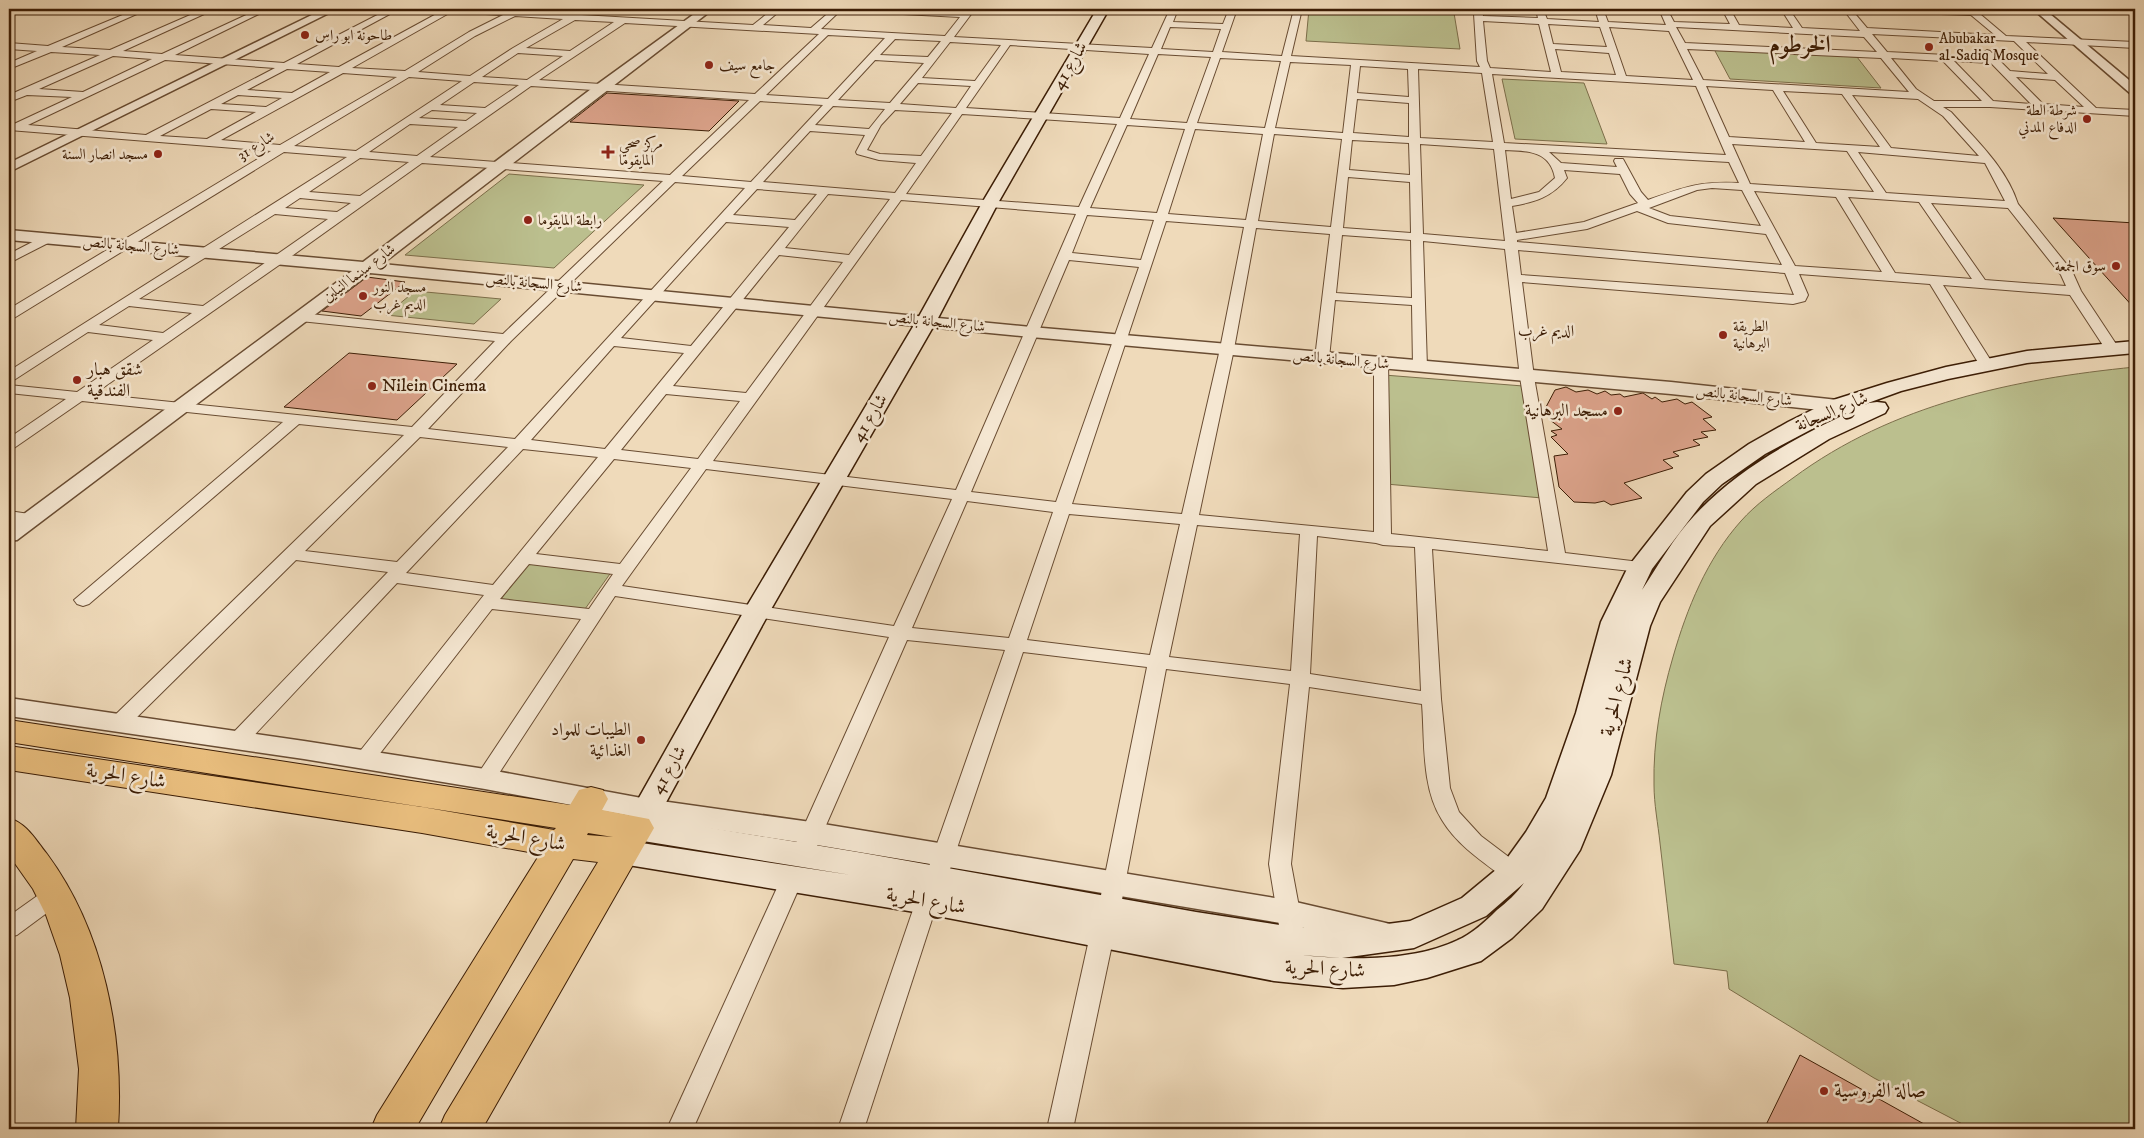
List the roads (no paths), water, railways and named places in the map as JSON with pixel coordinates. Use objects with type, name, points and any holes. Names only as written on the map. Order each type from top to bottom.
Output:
[{"type":"main road","name":"شارع 41","points":[[635,830],[757,611],[928,320],[990,203],[1102,9]]},
{"type":"main road","name":"شارع السجانة","points":[[1626,624],[1640,567],[1695,496],[1714,479],[1757,449],[1796,427],[1838,406],[1894,387],[1986,364],[2026,357],[2111,347],[2135,347]]},
{"type":"main road","name":"شارع السجانة","points":[[1626,624],[1647,602],[1702,521],[1724,498],[1748,479],[1821,434],[1866,412],[1910,396],[1969,379],[2040,366],[2135,356]]},
{"type":"main road","name":"شارع الحرية","points":[[11,735],[422,820],[578,821],[635,830],[718,866],[802,856],[1293,941],[1342,944],[1414,934],[1474,907],[1514,873],[1537,840],[1561,799],[1590,713],[1626,624]]},
{"type":"main road","name":"شارع الحرية","points":[[1293,941],[1343,974],[1394,971],[1469,952],[1500,928],[1530,900],[1564,850],[1596,775],[1626,624]]},
{"type":"main road","points":[[392,1129],[578,821]]},
{"type":"main road","points":[[460,1129],[635,830]]},
{"type":"main road","points":[[9,831],[29,856],[54,895],[69,927],[83,969],[99,1062],[98,1129]]},
{"type":"street","points":[[9,66],[144,9]]},
{"type":"street","points":[[9,98],[210,9]]},
{"type":"street","points":[[11,128],[265,9]]},
{"type":"street","points":[[9,168],[332,9]]},
{"type":"street","points":[[370,35],[395,9]]},
{"type":"street","points":[[438,9],[517,11],[573,17],[688,24],[887,33],[1154,51],[1918,96]]},
{"type":"street","points":[[210,142],[450,9]]},
{"type":"street","name":"شارع سينما النيلين","points":[[9,534],[300,318],[602,86],[708,9]]},
{"type":"street","points":[[755,28],[778,9]]},
{"type":"street","points":[[119,723],[416,432],[506,338],[758,97],[838,9]]},
{"type":"street","points":[[680,1129],[1002,404],[1063,256],[1122,121],[1174,9]]},
{"type":"street","points":[[851,1129],[1014,645],[1162,217],[1191,126],[1233,9]]},
{"type":"street","points":[[1060,1129],[1108,910],[1158,662],[1227,349],[1269,131],[1298,9]]},
{"type":"street","points":[[1409,9],[1479,13],[1542,21],[1866,32],[2135,45]]},
{"type":"street","points":[[1540,9],[1557,75]]},
{"type":"street","points":[[1598,9],[1622,79]]},
{"type":"street","points":[[1515,278],[1793,300],[1800,298],[1801,295],[1790,268],[1746,187],[1700,84],[1663,9]]},
{"type":"street","points":[[1726,9],[1736,27]]},
{"type":"street","points":[[1785,9],[1800,30]]},
{"type":"street","points":[[1847,9],[1886,56],[1903,81],[1918,96],[1952,118],[1989,160],[2009,195],[2012,205],[2067,274],[2074,291],[2111,347]]},
{"type":"street","points":[[2038,9],[2135,91]]},
{"type":"street","points":[[1910,10],[1934,35]]},
{"type":"street","points":[[1910,10],[1972,11],[2005,39]]},
{"type":"street","name":"شارع 31","points":[[9,315],[280,149],[450,50],[472,34],[517,11]]},
{"type":"street","points":[[902,12],[968,12]]},
{"type":"street","points":[[924,160],[879,157],[862,152],[871,132],[894,106],[968,12]]},
{"type":"street","points":[[1479,13],[1482,61],[1487,71],[1498,146],[1527,377],[1557,556]]},
{"type":"street","points":[[9,377],[202,253],[298,194],[530,41],[573,17]]},
{"type":"street","points":[[516,50],[571,49],[588,44],[623,20]]},
{"type":"street","points":[[1168,24],[1227,28]]},
{"type":"street","points":[[149,138],[342,38],[404,33]]},
{"type":"street","points":[[238,740],[519,444],[653,294],[872,57],[887,33]]},
{"type":"street","points":[[370,35],[391,41]]},
{"type":"street","points":[[1973,38],[2039,106]]},
{"type":"street","points":[[2017,39],[2092,109]]},
{"type":"street","points":[[530,41],[550,42]]},
{"type":"street","points":[[485,779],[610,590],[702,466],[1008,42]]},
{"type":"street","points":[[9,46],[472,79],[1498,146],[1733,159]]},
{"type":"street","points":[[1549,46],[1612,50]]},
{"type":"street","points":[[1682,46],[1994,60]]},
{"type":"street","points":[[9,445],[278,260],[530,82],[571,49]]},
{"type":"street","points":[[872,57],[929,60]]},
{"type":"street","points":[[1946,58],[1990,104]]},
{"type":"street","points":[[1322,358],[1356,63]]},
{"type":"street","points":[[1413,66],[1420,367]]},
{"type":"street","points":[[2009,74],[2058,77]]},
{"type":"street","points":[[915,80],[979,84]]},
{"type":"street","points":[[44,82],[101,86]]},
{"type":"street","points":[[1776,88],[1813,146]]},
{"type":"street","points":[[24,92],[84,95]]},
{"type":"street","points":[[238,92],[294,96]]},
{"type":"street","points":[[1845,92],[1888,151]]},
{"type":"street","points":[[1352,96],[1414,100]]},
{"type":"street","points":[[1932,104],[2039,106],[2135,113]]},
{"type":"street","points":[[211,106],[269,110]]},
{"type":"street","points":[[430,107],[488,111]]},
{"type":"street","points":[[410,121],[468,124]]},
{"type":"street","points":[[11,128],[1336,231],[1511,241],[1647,258],[1790,268],[1935,282],[2074,291]]},
{"type":"street","points":[[807,128],[871,132]]},
{"type":"street","points":[[1726,140],[1989,160]]},
{"type":"street","points":[[1506,203],[1532,199],[1546,194],[1561,178],[1558,166],[1549,157],[1535,148]]},
{"type":"street","points":[[1850,148],[1882,195]]},
{"type":"street","points":[[1616,153],[1623,171],[1643,206],[1668,219],[1770,231]]},
{"type":"street","points":[[1558,166],[1623,171]]},
{"type":"street","points":[[1342,173],[1416,179]]},
{"type":"street","points":[[1511,241],[1578,227],[1695,187],[1712,185],[2012,205]]},
{"type":"street","points":[[364,760],[492,597],[732,302],[777,251],[825,191]]},
{"type":"street","points":[[1839,193],[1890,277]]},
{"type":"street","points":[[298,194],[361,200]]},
{"type":"street","points":[[1922,198],[1982,285]]},
{"type":"street","points":[[273,210],[339,216]]},
{"type":"street","points":[[724,218],[799,224]]},
{"type":"street","name":"شارع السجانة بالنص","points":[[9,235],[562,285],[928,320],[1031,332],[1120,338],[1527,377],[1670,388],[1838,406],[1866,412]]},
{"type":"street","points":[[9,259],[46,238]]},
{"type":"street","points":[[777,251],[852,259]]},
{"type":"street","points":[[1063,256],[1146,264]]},
{"type":"street","points":[[1647,258],[1657,289]]},
{"type":"street","points":[[1935,282],[1986,364]]},
{"type":"street","points":[[1329,296],[1419,302]]},
{"type":"street","points":[[126,302],[206,310]]},
{"type":"street","points":[[300,318],[506,338]]},
{"type":"street","points":[[86,328],[166,337]]},
{"type":"street","points":[[611,342],[693,350]]},
{"type":"street","points":[[1381,363],[1383,540]]},
{"type":"street","points":[[9,389],[182,406],[702,466],[834,479],[1062,508],[1309,530],[1383,540],[1557,556],[1640,567]]},
{"type":"street","points":[[662,389],[751,398]]},
{"type":"street","points":[[83,600],[296,419]]},
{"type":"street","points":[[9,516],[30,519]]},
{"type":"street","points":[[11,735],[119,723],[485,779],[578,821],[935,878],[1108,910],[1293,941],[1280,864],[1300,679],[1309,530]]},
{"type":"street","points":[[1423,543],[1430,699],[1438,788],[1450,816],[1473,842],[1514,873]]},
{"type":"street","points":[[291,554],[397,573],[492,597],[593,615]]},
{"type":"street","points":[[524,558],[625,570]]},
{"type":"street","points":[[610,590],[901,633],[1300,679],[1430,699]]},
{"type":"street","points":[[9,928],[54,895]]},
{"type":"place","name":"طاحونة ابو راس","points":[[305,35]]},
{"type":"place","name":"Abubakar al-Sadiq Mosque","points":[[1929,47]]},
{"type":"place","name":"جامع سيف","points":[[709,65]]},
{"type":"place","name":"شرطة الطة الدفاع المدني","points":[[2087,119]]},
{"type":"place","name":"مركز صحي المايقوما","points":[[608,152]]},
{"type":"place","name":"مسجد انصار السنة","points":[[158,154]]},
{"type":"place","name":"رابطة المايقوما","points":[[528,220]]},
{"type":"place","name":"سوق الجمعة","points":[[2116,266]]},
{"type":"place","name":"مسجد النور الديم غرب","points":[[363,296]]},
{"type":"place","name":"الطريقة البرهانية","points":[[1723,335]]},
{"type":"place","name":"شقق هبار الفندقية","points":[[77,380]]},
{"type":"place","name":"Nilein Cinema","points":[[372,386]]},
{"type":"place","name":"مسجد البرهانية","points":[[1618,411]]},
{"type":"place","name":"الطيبات للمواد الغذائية","points":[[641,740]]},
{"type":"place","name":"صالة الفروسية","points":[[1824,1091]]},
{"type":"district","name":"الخرطوم","points":[[1800,45]]},
{"type":"district","name":"الديم غرب","points":[[1546,331]]}]
